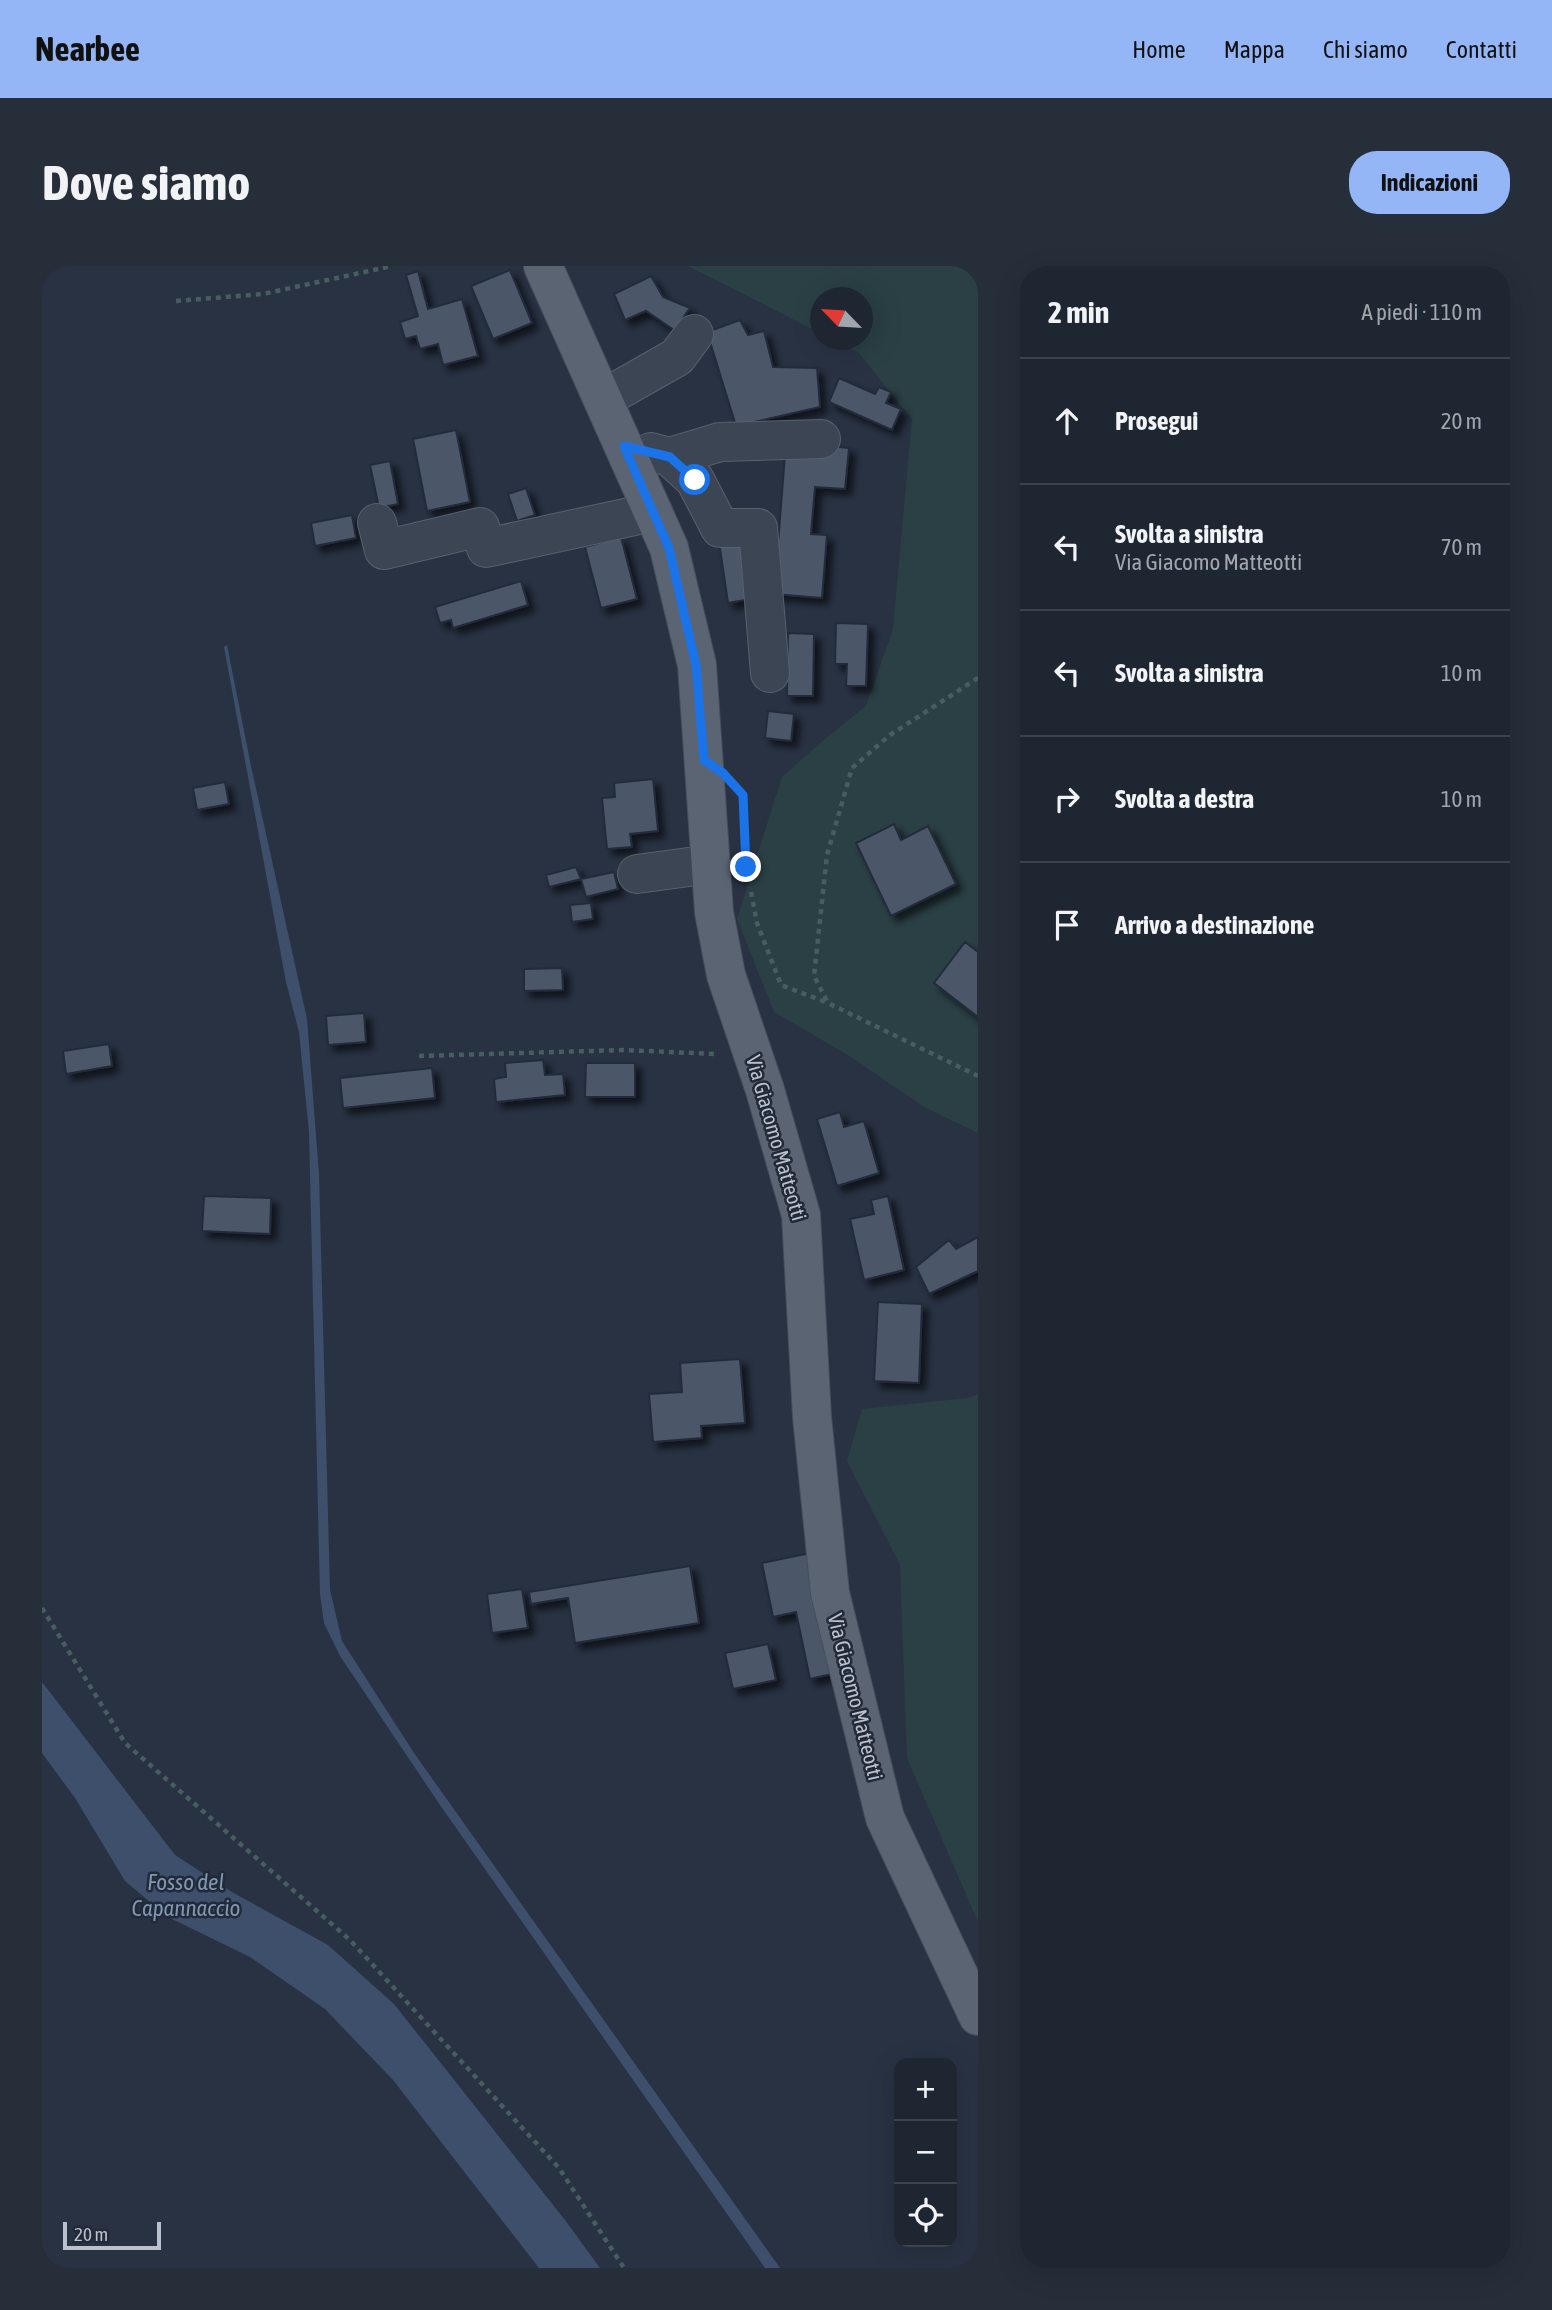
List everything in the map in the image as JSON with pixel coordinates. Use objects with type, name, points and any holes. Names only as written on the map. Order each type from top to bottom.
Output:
[{"type":"main road","name":"Via Giacomo Matteotti","points":[[543,266],[669,548],[696,665],[714,912],[726,975],[754,1056],[801,1215],[812,1417],[830,1593],[885,1818],[978,2016]]},
{"type":"lane","points":[[603,399],[677,357],[694,334]]},
{"type":"lane","points":[[670,457],[720,442],[821,439]]},
{"type":"lane","points":[[624,446],[670,457],[695,480],[720,528],[758,528],[770,673]]},
{"type":"lane","points":[[377,523],[384,550],[480,527],[485,548],[653,512]]},
{"type":"lane","points":[[637,874],[711,864]]},
{"type":"path","points":[[176,301],[263,294],[392,266]]},
{"type":"path","points":[[828,1003],[814,976],[827,855],[852,768],[890,735],[978,678]]},
{"type":"path","points":[[750,889],[757,923],[781,985],[828,1003],[978,1076]]},
{"type":"path","points":[[419,1056],[624,1050],[754,1056]]},
{"type":"path","points":[[42,1608],[125,1744],[350,1940],[559,2168],[624,2268]]},
{"type":"green space","points":[[688,266],[978,266],[978,1133],[924,1107],[851,1057],[774,1012],[737,919],[782,777],[866,706],[893,629],[912,419],[854,350],[873,350],[873,287],[810,287],[810,328]]},
{"type":"green space","points":[[978,1394],[978,1922],[907,1758],[900,1565],[847,1461],[862,1409],[968,1398]]},
{"type":"water","points":[[227,645],[307,1019],[319,1174],[330,1590],[342,1641],[414,1753],[780,2268],[765,2268],[440,1805],[340,1656],[324,1623],[320,1594],[309,1132],[299,1032],[286,982],[224,647]]},
{"type":"water","name":"Fosso del Capannaccio","points":[[42,1682],[175,1855],[232,1892],[328,1945],[394,2004],[600,2268],[539,2268],[393,2080],[325,2009],[250,1957],[168,1917],[125,1881],[75,1798],[42,1753]]},
{"type":"building","points":[[510,270],[532,323],[493,339],[471,286]]},
{"type":"building","points":[[418,271],[428,309],[462,299],[478,356],[443,365],[438,344],[420,349],[416,336],[405,339],[400,322],[418,316],[406,275]]},
{"type":"building","points":[[651,276],[663,297],[690,308],[674,330],[646,311],[625,320],[614,294]]},
{"type":"building","points":[[740,320],[748,335],[764,331],[773,367],[817,368],[820,407],[736,426],[707,332]]},
{"type":"building","points":[[839,378],[875,394],[879,387],[891,392],[886,403],[901,409],[892,430],[829,402]]},
{"type":"building","points":[[456,430],[470,502],[427,511],[413,439]]},
{"type":"building","points":[[786,442],[849,448],[845,489],[815,487],[811,534],[827,535],[822,598],[774,594]]},
{"type":"building","points":[[390,461],[398,504],[379,508],[370,465]]},
{"type":"building","points":[[526,488],[535,515],[517,521],[508,494]]},
{"type":"building","points":[[352,515],[356,538],[315,546],[311,523]]},
{"type":"building","points":[[621,537],[637,599],[601,608],[585,547]]},
{"type":"building","points":[[741,538],[750,599],[728,603],[719,542]]},
{"type":"building","points":[[521,581],[528,605],[453,628],[451,620],[440,623],[435,607]]},
{"type":"building","points":[[836,623],[868,624],[866,686],[846,686],[847,664],[835,664]]},
{"type":"building","points":[[788,633],[814,634],[813,696],[787,696]]},
{"type":"building","points":[[768,711],[794,714],[791,741],[765,738]]},
{"type":"building","points":[[653,779],[658,831],[630,834],[632,847],[607,849],[602,798],[615,797],[614,783]]},
{"type":"building","points":[[225,782],[229,804],[197,810],[193,788]]},
{"type":"building","points":[[894,824],[901,840],[928,826],[956,884],[891,916],[856,843]]},
{"type":"building","points":[[576,867],[581,879],[549,887],[546,875]]},
{"type":"building","points":[[614,872],[618,889],[586,897],[581,879]]},
{"type":"building","points":[[591,903],[593,919],[572,922],[570,905]]},
{"type":"building","points":[[965,942],[978,952],[978,1017],[934,983]]},
{"type":"building","points":[[562,968],[563,990],[524,991],[524,969]]},
{"type":"building","points":[[364,1013],[366,1042],[328,1045],[326,1016]]},
{"type":"building","points":[[109,1044],[112,1066],[66,1074],[63,1051]]},
{"type":"building","points":[[543,1060],[545,1075],[563,1074],[565,1095],[496,1102],[494,1079],[506,1077],[505,1063]]},
{"type":"building","points":[[586,1063],[635,1063],[635,1097],[585,1097]]},
{"type":"building","points":[[432,1068],[435,1098],[343,1108],[340,1078]]},
{"type":"building","points":[[840,1112],[844,1127],[864,1121],[879,1173],[837,1186],[817,1119]]},
{"type":"building","points":[[204,1196],[271,1198],[270,1234],[202,1231]]},
{"type":"building","points":[[888,1196],[904,1270],[864,1280],[850,1219],[874,1214],[871,1200]]},
{"type":"building","points":[[978,1237],[978,1271],[929,1294],[916,1267],[949,1240],[956,1249]]},
{"type":"building","points":[[878,1302],[922,1304],[919,1383],[874,1381]]},
{"type":"building","points":[[740,1359],[745,1423],[701,1426],[702,1438],[653,1442],[649,1394],[682,1392],[680,1363]]},
{"type":"building","points":[[810,1553],[836,1673],[810,1679],[796,1612],[773,1617],[762,1563]]},
{"type":"building","points":[[690,1566],[699,1623],[575,1643],[568,1598],[531,1604],[529,1592]]},
{"type":"building","points":[[522,1589],[528,1628],[492,1633],[487,1594]]},
{"type":"building","points":[[768,1644],[776,1680],[733,1689],[725,1653]]},
{"type":"route","points":[[695,480],[670,457],[624,446],[669,548],[696,665],[704,760],[723,773],[743,795],[746,867]]}]
